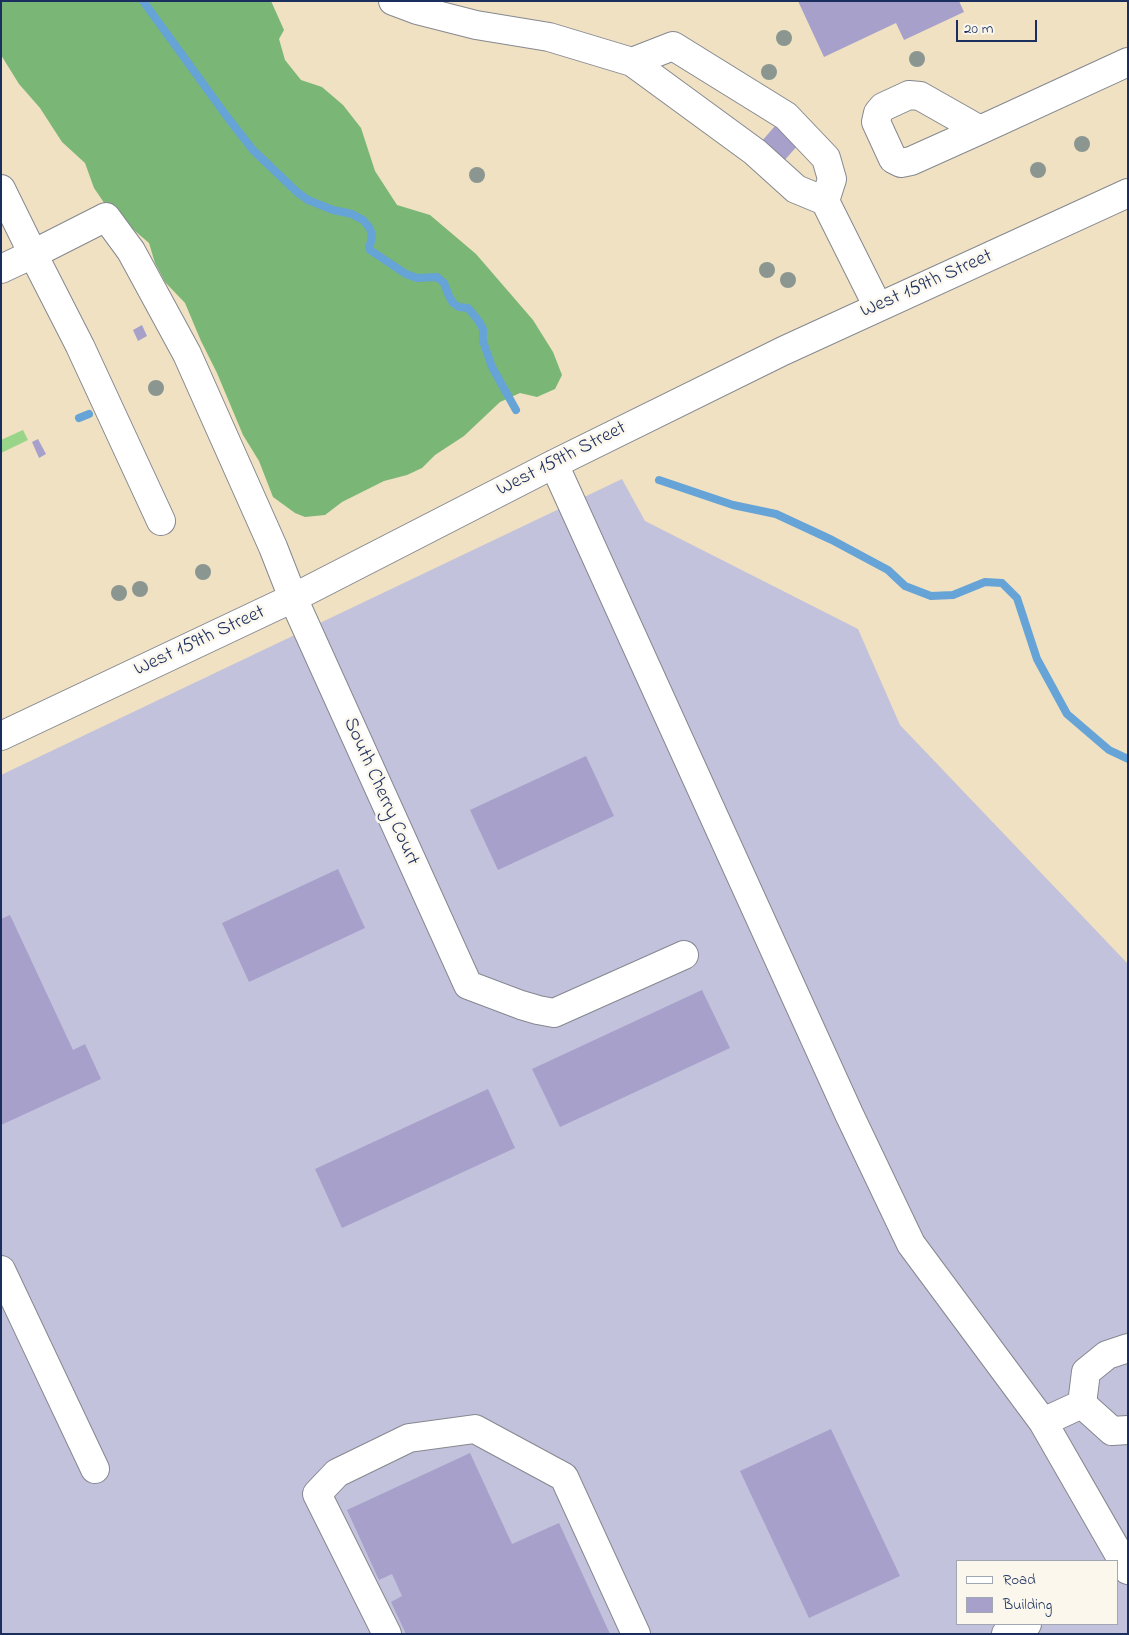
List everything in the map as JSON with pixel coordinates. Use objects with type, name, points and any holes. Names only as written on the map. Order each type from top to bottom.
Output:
[{"type":"street","points":[[393,1],[417,10],[476,25],[549,37],[632,62],[755,152],[796,189],[824,201],[878,307]]},
{"type":"street","points":[[632,62],[673,46],[786,116],[826,158],[832,179],[824,201]]},
{"type":"street","points":[[980,130],[1128,62]]},
{"type":"street","points":[[1,189],[80,346],[161,521]]},
{"type":"street","name":"West 159th Street","points":[[1,736],[292,598],[782,350],[1128,193]]},
{"type":"street","name":"South Cherry Court","points":[[33,254],[106,217],[131,251],[187,354],[273,547],[292,598],[468,985],[530,1008],[554,1013],[684,955]]},
{"type":"street","points":[[1,268],[33,254]]},
{"type":"street","points":[[554,464],[848,1114],[912,1244],[1043,1422],[1128,1570]]},
{"type":"street","points":[[1,1270],[95,1469]]},
{"type":"street","points":[[1082,1404],[1086,1372],[1107,1355],[1128,1348]]},
{"type":"street","points":[[1043,1422],[1082,1404]]},
{"type":"street","points":[[1082,1404],[1112,1431],[1128,1430]]},
{"type":"street","points":[[387,1634],[317,1494],[337,1473],[409,1438],[475,1429],[564,1477],[636,1634]]},
{"type":"street","points":[[1006,1634],[1025,1625]]},
{"type":"shaded area","points":[[622,479],[645,521],[858,629],[900,725],[1128,964],[1128,1634],[1,1634],[1,775]]},
{"type":"green space","points":[[1,1],[271,1],[284,30],[279,39],[285,60],[301,80],[322,87],[343,105],[361,128],[375,171],[397,205],[430,215],[476,254],[533,320],[553,352],[562,375],[555,389],[537,397],[520,393],[500,402],[464,436],[435,455],[422,468],[407,475],[384,481],[342,502],[325,515],[305,517],[295,513],[273,497],[259,461],[243,435],[185,303],[165,282],[155,263],[149,243],[107,207],[94,188],[85,163],[62,142],[40,108],[19,84],[1,55]]},
{"type":"green space","points":[[23,430],[28,440],[1,453],[1,440]]},
{"type":"building","points":[[798,1],[959,1],[964,12],[904,40],[896,23],[824,57]]},
{"type":"building","points":[[775,126],[798,145],[783,162],[761,142]]},
{"type":"building","points":[[142,325],[147,336],[138,341],[133,330]]},
{"type":"building","points":[[38,439],[46,454],[39,458],[32,442]]},
{"type":"building","points":[[586,756],[614,816],[498,870],[470,810]]},
{"type":"building","points":[[338,869],[365,928],[249,982],[222,923]]},
{"type":"building","points":[[10,915],[73,1050],[85,1044],[101,1079],[1,1125],[1,919]]},
{"type":"building","points":[[702,990],[730,1048],[560,1127],[532,1069]]},
{"type":"building","points":[[488,1089],[515,1148],[342,1228],[315,1169]]},
{"type":"building","points":[[831,1429],[900,1576],[809,1618],[740,1471]]},
{"type":"building","points":[[470,1453],[512,1544],[559,1523],[610,1634],[406,1634],[391,1602],[402,1596],[392,1574],[379,1580],[347,1510]]},
{"type":"waterway","points":[[143,1],[253,150],[297,192],[308,200],[333,210],[352,214],[363,220],[372,234],[370,250],[406,274],[417,278],[437,277],[444,283],[453,303],[459,307],[468,308],[483,329],[483,341],[492,367],[516,410]]},
{"type":"waterway","points":[[79,418],[89,414]]},
{"type":"waterway","points":[[659,480],[733,505],[776,514],[832,540],[888,570],[905,586],[931,596],[953,595],[985,582],[1002,583],[1017,598],[1037,659],[1067,714],[1109,750],[1128,759]]}]
